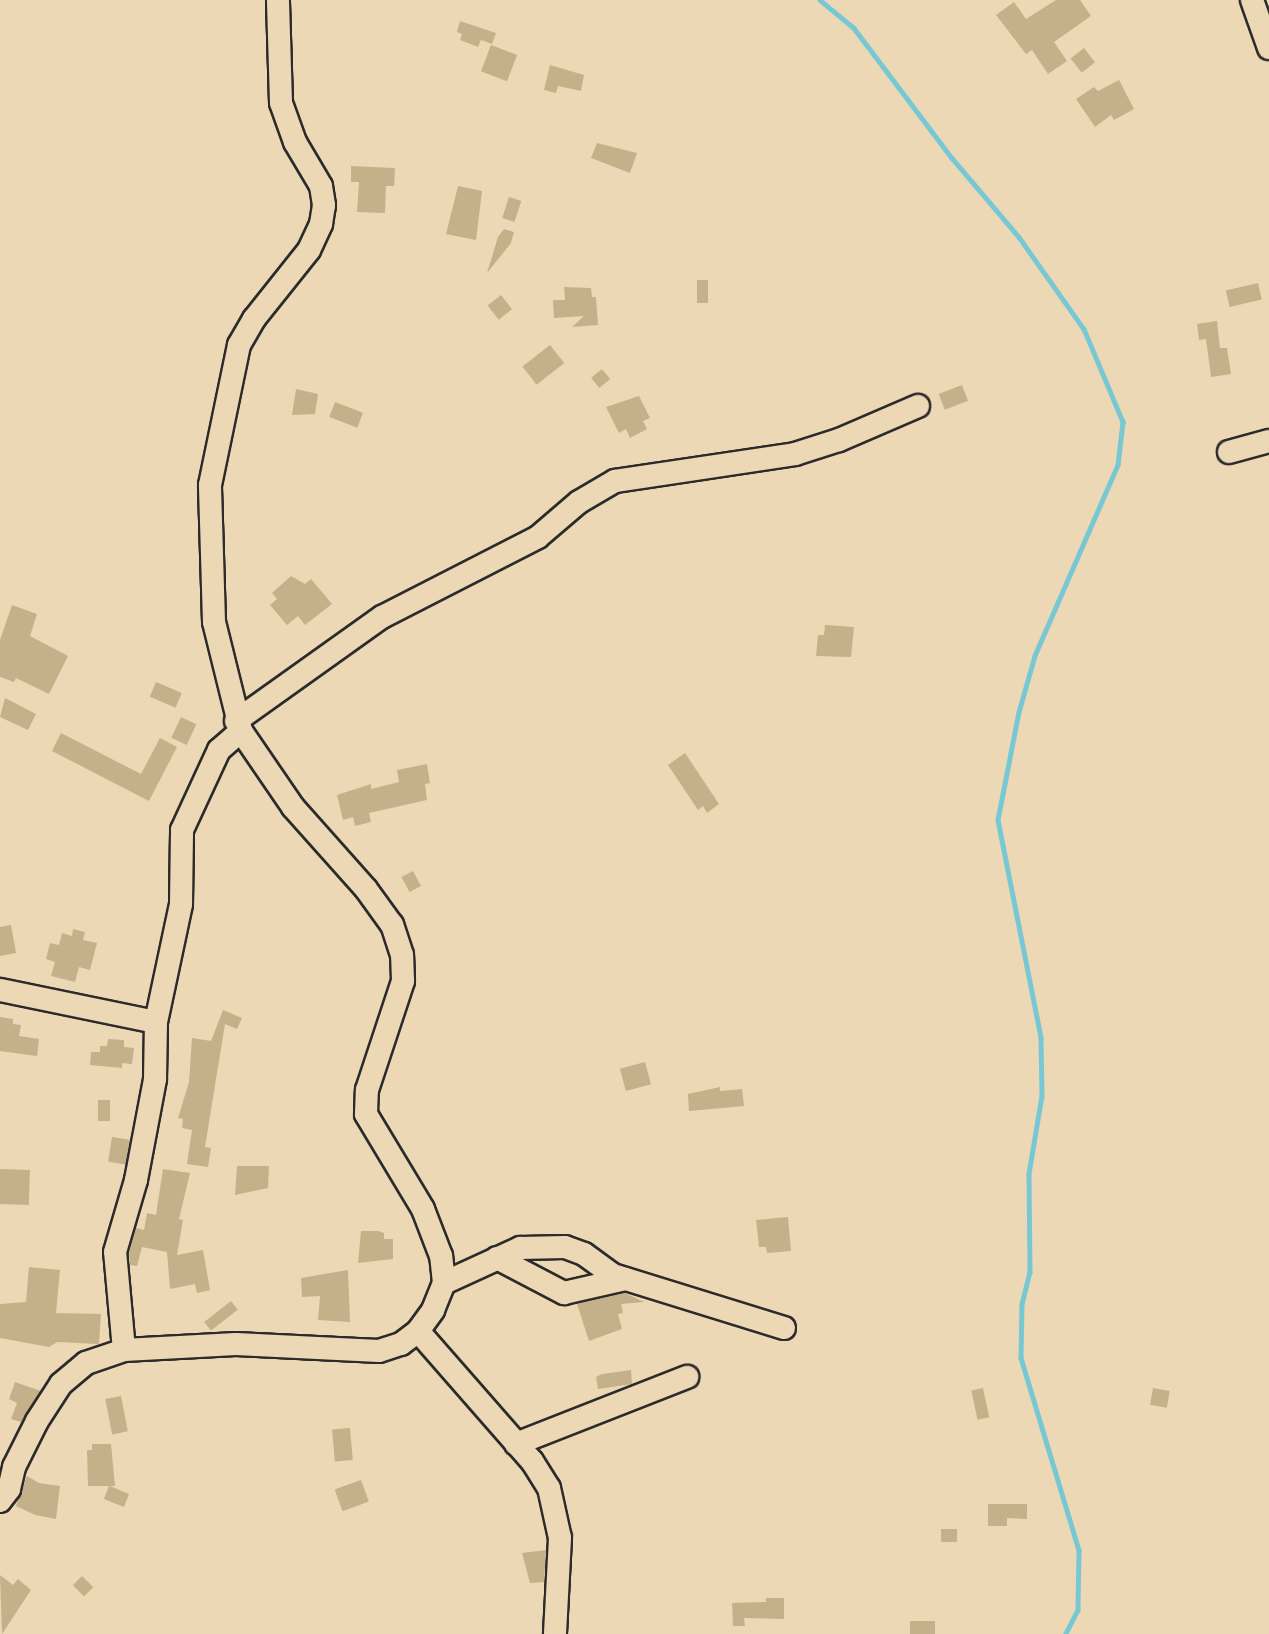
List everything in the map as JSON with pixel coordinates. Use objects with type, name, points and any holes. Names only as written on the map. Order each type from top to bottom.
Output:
[{"type":"street","points":[[0,1501],[9,1489],[14,1467],[37,1421],[61,1384],[86,1363],[124,1350],[236,1344],[379,1351],[401,1344],[418,1331],[434,1310],[444,1283],[441,1256],[423,1209],[366,1114],[367,1090],[403,981],[402,955],[392,925],[366,889],[293,807],[239,726],[214,622],[210,485],[239,345],[254,319],[309,250],[321,224],[324,205],[321,186],[295,142],[281,103],[278,0]]},
{"type":"street","points":[[1252,0],[1269,48]]},
{"type":"street","points":[[124,1350],[116,1252],[136,1180],[155,1080],[156,1022],[182,904],[182,830],[219,750],[239,726],[382,617],[538,537],[579,502],[615,481],[795,454],[839,440],[918,406]]},
{"type":"street","points":[[1229,452],[1269,441]]},
{"type":"street","points":[[0,990],[156,1022]]},
{"type":"street","points":[[444,1283],[520,1248],[565,1247],[625,1279],[784,1328]]},
{"type":"street","points":[[497,1258],[564,1293],[625,1279]]},
{"type":"street","points":[[418,1331],[474,1391],[532,1461],[549,1488],[556,1517],[561,1571],[555,1634]]},
{"type":"street","points":[[516,1444],[687,1377]]},
{"type":"building","points":[[1056,0],[1080,0],[1091,16],[1054,42],[1067,61],[1048,74],[1032,50],[1026,54],[996,15],[1014,2],[1026,19]]},
{"type":"building","points":[[460,21],[496,33],[492,44],[481,40],[478,47],[460,40],[462,34],[457,32]]},
{"type":"building","points":[[491,45],[517,55],[507,81],[481,71]]},
{"type":"building","points":[[1084,48],[1095,62],[1082,73],[1071,58]]},
{"type":"building","points":[[550,65],[584,75],[581,91],[558,86],[556,93],[544,90]]},
{"type":"building","points":[[1119,80],[1134,109],[1114,120],[1111,115],[1095,127],[1076,99],[1094,87],[1098,91]]},
{"type":"building","points":[[597,143],[637,153],[630,173],[591,158]]},
{"type":"building","points":[[351,166],[395,168],[394,186],[386,186],[385,213],[357,212],[359,182],[351,182]]},
{"type":"building","points":[[458,186],[482,191],[476,240],[446,234]]},
{"type":"building","points":[[509,197],[521,201],[515,222],[502,218]]},
{"type":"building","points":[[504,229],[514,232],[511,243],[487,273],[498,237]]},
{"type":"building","points":[[697,280],[708,280],[708,303],[697,303]]},
{"type":"building","points":[[1258,283],[1262,300],[1230,307],[1226,290]]},
{"type":"building","points":[[564,287],[591,288],[592,297],[596,297],[598,325],[572,327],[584,316],[554,318],[553,300],[565,300]]},
{"type":"building","points":[[501,295],[512,309],[499,320],[488,305]]},
{"type":"building","points":[[1217,321],[1220,348],[1227,348],[1231,374],[1211,377],[1206,339],[1199,340],[1197,324]]},
{"type":"building","points":[[550,345],[564,363],[537,385],[522,367]]},
{"type":"building","points":[[602,369],[610,379],[599,388],[591,378]]},
{"type":"building","points":[[962,385],[968,401],[945,410],[939,394]]},
{"type":"building","points":[[296,389],[318,394],[315,414],[292,415]]},
{"type":"building","points":[[639,396],[650,418],[643,421],[647,429],[630,438],[626,429],[619,433],[606,407]]},
{"type":"building","points":[[335,402],[363,413],[357,428],[329,417]]},
{"type":"building","points":[[291,576],[305,584],[311,579],[332,604],[305,625],[298,616],[287,625],[270,605],[277,599],[272,593]]},
{"type":"building","points":[[12,605],[37,614],[30,636],[68,656],[49,694],[16,678],[14,682],[0,677],[0,640]]},
{"type":"building","points":[[825,625],[854,627],[851,657],[816,656],[818,635],[824,635]]},
{"type":"building","points":[[156,682],[182,693],[176,708],[150,697]]},
{"type":"building","points":[[5,698],[36,714],[28,730],[0,717]]},
{"type":"building","points":[[181,717],[196,724],[187,745],[171,738]]},
{"type":"building","points":[[61,733],[141,774],[160,738],[177,747],[149,801],[52,751]]},
{"type":"building","points":[[685,753],[719,804],[707,813],[703,806],[698,810],[668,765]]},
{"type":"building","points":[[427,764],[430,783],[425,784],[427,800],[369,813],[371,822],[355,826],[353,817],[343,820],[337,795],[371,784],[371,789],[399,782],[397,770]]},
{"type":"building","points":[[413,871],[421,886],[410,892],[402,877]]},
{"type":"building","points":[[11,925],[16,953],[0,956],[0,927]]},
{"type":"building","points":[[73,929],[85,932],[83,940],[97,943],[90,970],[79,967],[75,982],[51,976],[55,962],[46,959],[50,943],[59,945],[62,933],[72,936]]},
{"type":"building","points":[[223,1010],[242,1018],[237,1029],[225,1024],[205,1147],[211,1148],[208,1167],[187,1164],[192,1130],[182,1128],[183,1119],[178,1118],[189,1082],[192,1038],[211,1041]]},
{"type":"building","points":[[0,1017],[13,1019],[13,1024],[21,1025],[19,1036],[39,1039],[37,1056],[0,1051]]},
{"type":"building","points":[[108,1039],[124,1040],[124,1047],[134,1048],[132,1064],[122,1063],[122,1068],[90,1065],[91,1052],[100,1052],[100,1046],[107,1046]]},
{"type":"building","points":[[645,1062],[651,1084],[626,1091],[620,1069]]},
{"type":"building","points":[[720,1087],[720,1091],[742,1089],[744,1106],[689,1111],[688,1094]]},
{"type":"building","points":[[98,1100],[110,1100],[110,1121],[98,1121]]},
{"type":"building","points":[[112,1137],[130,1140],[126,1165],[108,1162]]},
{"type":"building","points":[[237,1166],[269,1166],[268,1188],[235,1195]]},
{"type":"building","points":[[0,1169],[30,1170],[29,1205],[0,1204]]},
{"type":"building","points":[[163,1169],[190,1173],[179,1219],[183,1220],[177,1255],[203,1250],[210,1290],[197,1293],[195,1284],[170,1289],[167,1252],[142,1247],[137,1266],[130,1265],[129,1253],[136,1228],[144,1230],[147,1213],[156,1215]]},
{"type":"building","points":[[788,1217],[791,1251],[767,1253],[766,1247],[759,1247],[756,1220]]},
{"type":"building","points":[[361,1231],[378,1231],[384,1233],[384,1239],[393,1239],[393,1259],[358,1263]]},
{"type":"building","points":[[29,1267],[60,1270],[56,1313],[101,1314],[99,1344],[57,1342],[49,1347],[0,1338],[0,1304],[26,1302]]},
{"type":"building","points":[[348,1270],[350,1322],[318,1320],[320,1296],[302,1297],[301,1278]]},
{"type":"building","points":[[625,1293],[644,1302],[621,1304],[623,1313],[618,1314],[622,1329],[589,1341],[577,1304]]},
{"type":"building","points":[[231,1301],[238,1310],[211,1331],[204,1322]]},
{"type":"building","points":[[631,1370],[632,1384],[598,1389],[596,1377]]},
{"type":"building","points":[[15,1382],[41,1391],[21,1422],[11,1419],[17,1403],[9,1399]]},
{"type":"building","points":[[983,1388],[989,1417],[977,1420],[971,1390]]},
{"type":"building","points":[[1153,1388],[1170,1391],[1167,1408],[1150,1405]]},
{"type":"building","points":[[121,1396],[128,1431],[112,1434],[105,1399]]},
{"type":"building","points":[[350,1428],[353,1460],[335,1461],[332,1430]]},
{"type":"building","points":[[92,1444],[111,1444],[115,1486],[110,1486],[129,1494],[124,1507],[104,1499],[109,1486],[88,1486],[87,1450],[92,1450]]},
{"type":"building","points":[[27,1476],[39,1483],[60,1486],[56,1519],[35,1515],[16,1506]]},
{"type":"building","points":[[361,1480],[369,1502],[343,1511],[335,1490]]},
{"type":"building","points":[[988,1504],[1027,1504],[1027,1519],[1007,1518],[1007,1526],[988,1526]]},
{"type":"building","points":[[941,1529],[957,1529],[957,1542],[941,1542]]},
{"type":"building","points":[[546,1550],[544,1582],[530,1583],[522,1553]]},
{"type":"building","points":[[0,1575],[13,1585],[18,1579],[31,1590],[2,1634]]},
{"type":"building","points":[[82,1576],[93,1587],[84,1597],[73,1585]]},
{"type":"building","points":[[766,1598],[784,1598],[784,1619],[744,1618],[745,1626],[733,1626],[732,1603],[766,1602]]},
{"type":"building","points":[[910,1621],[935,1621],[935,1634],[910,1634]]},
{"type":"waterway","points":[[820,0],[854,28],[952,158],[1019,237],[1084,329],[1123,422],[1118,465],[1035,656],[1019,712],[998,820],[1041,1038],[1042,1096],[1029,1174],[1030,1272],[1022,1305],[1021,1358],[1079,1550],[1078,1610],[1066,1634]]}]
